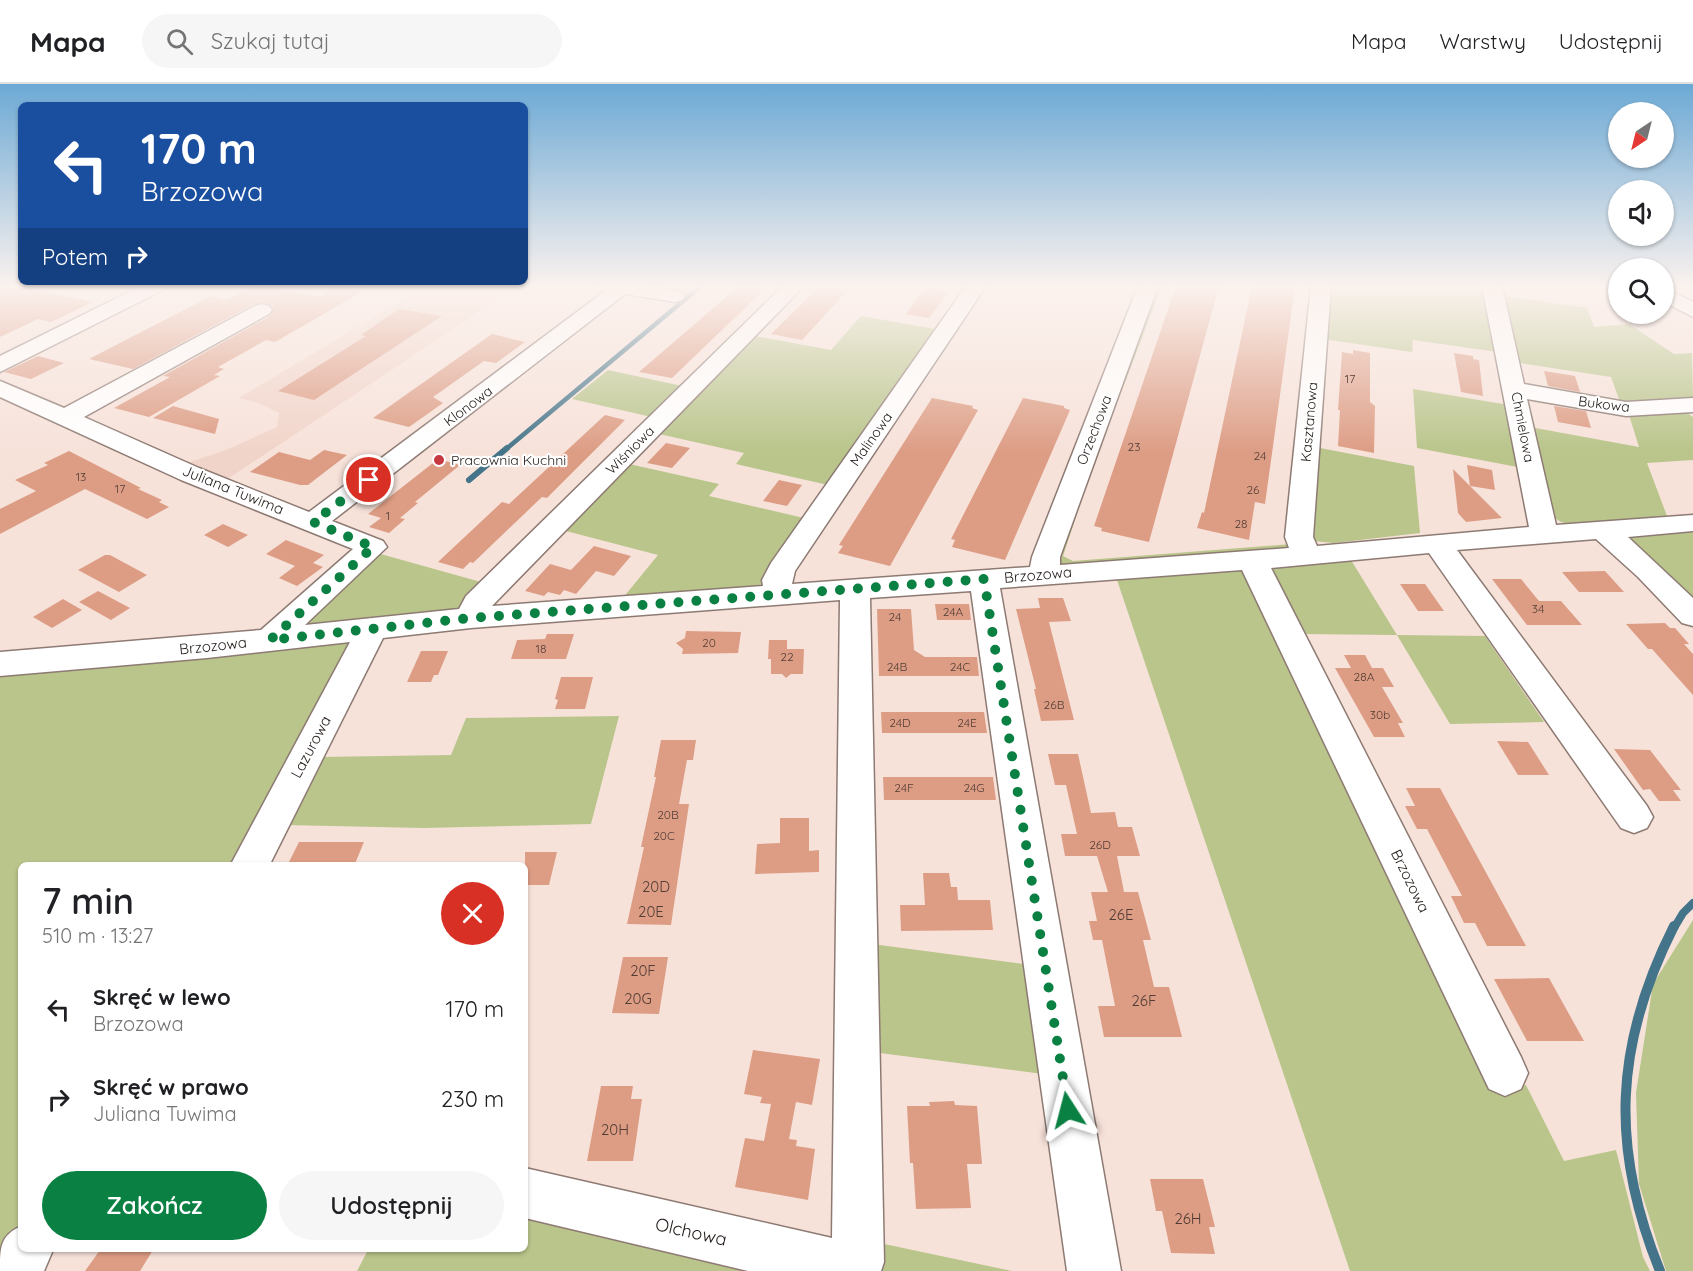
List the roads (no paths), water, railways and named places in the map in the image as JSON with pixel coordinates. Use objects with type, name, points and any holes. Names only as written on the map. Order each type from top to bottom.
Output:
[{"type":"street","points":[[0,365],[47,341]]},
{"type":"street","points":[[66,417],[204,341]]},
{"type":"street","name":"Klonowa","points":[[313,522],[499,383],[549,341]]},
{"type":"street","name":"Wiśniowa","points":[[471,618],[477,603],[739,341]]},
{"type":"street","name":"Malinowa","points":[[779,596],[777,580],[781,570],[938,341]]},
{"type":"street","name":"Orzechowa","points":[[1044,575],[1046,556],[1127,341]]},
{"type":"street","name":"Kasztanowa","points":[[1306,556],[1299,537],[1316,341]]},
{"type":"street","name":"Chmielowa","points":[[1505,341],[1544,534]]},
{"type":"street","name":"Juliana Tuwima","points":[[0,388],[190,474],[373,547],[270,640]]},
{"type":"street","name":"Bukowa","points":[[1516,390],[1626,409],[1693,405]]},
{"type":"street","name":"Brzozowa","points":[[0,664],[270,640],[471,618],[1306,556],[1437,543],[1693,523]]},
{"type":"street","points":[[1603,530],[1648,570],[1693,616]]},
{"type":"street","points":[[1437,543],[1634,817]]},
{"type":"street","name":"Brzozowa","points":[[1252,560],[1505,1073]]},
{"type":"street","points":[[984,579],[1094,1271]]},
{"type":"street","name":"Olchowa","points":[[528,1194],[834,1265],[858,1262],[855,588]]},
{"type":"street","name":"Lazurowa","points":[[251,862],[373,628]]},
{"type":"street","points":[[12,1271],[26,1252]]},
{"type":"waterway","points":[[505,450],[635,341]]},
{"type":"waterway","points":[[469,480],[507,448]]},
{"type":"waterway","points":[[1674,928],[1683,913],[1693,903]]},
{"type":"waterway","points":[[1660,1271],[1644,1226],[1633,1182],[1627,1139],[1626,1097],[1630,1055],[1639,1013],[1654,970],[1674,926]]},
{"type":"place","name":"Pracownia Kuchni","points":[[439,460]]}]
